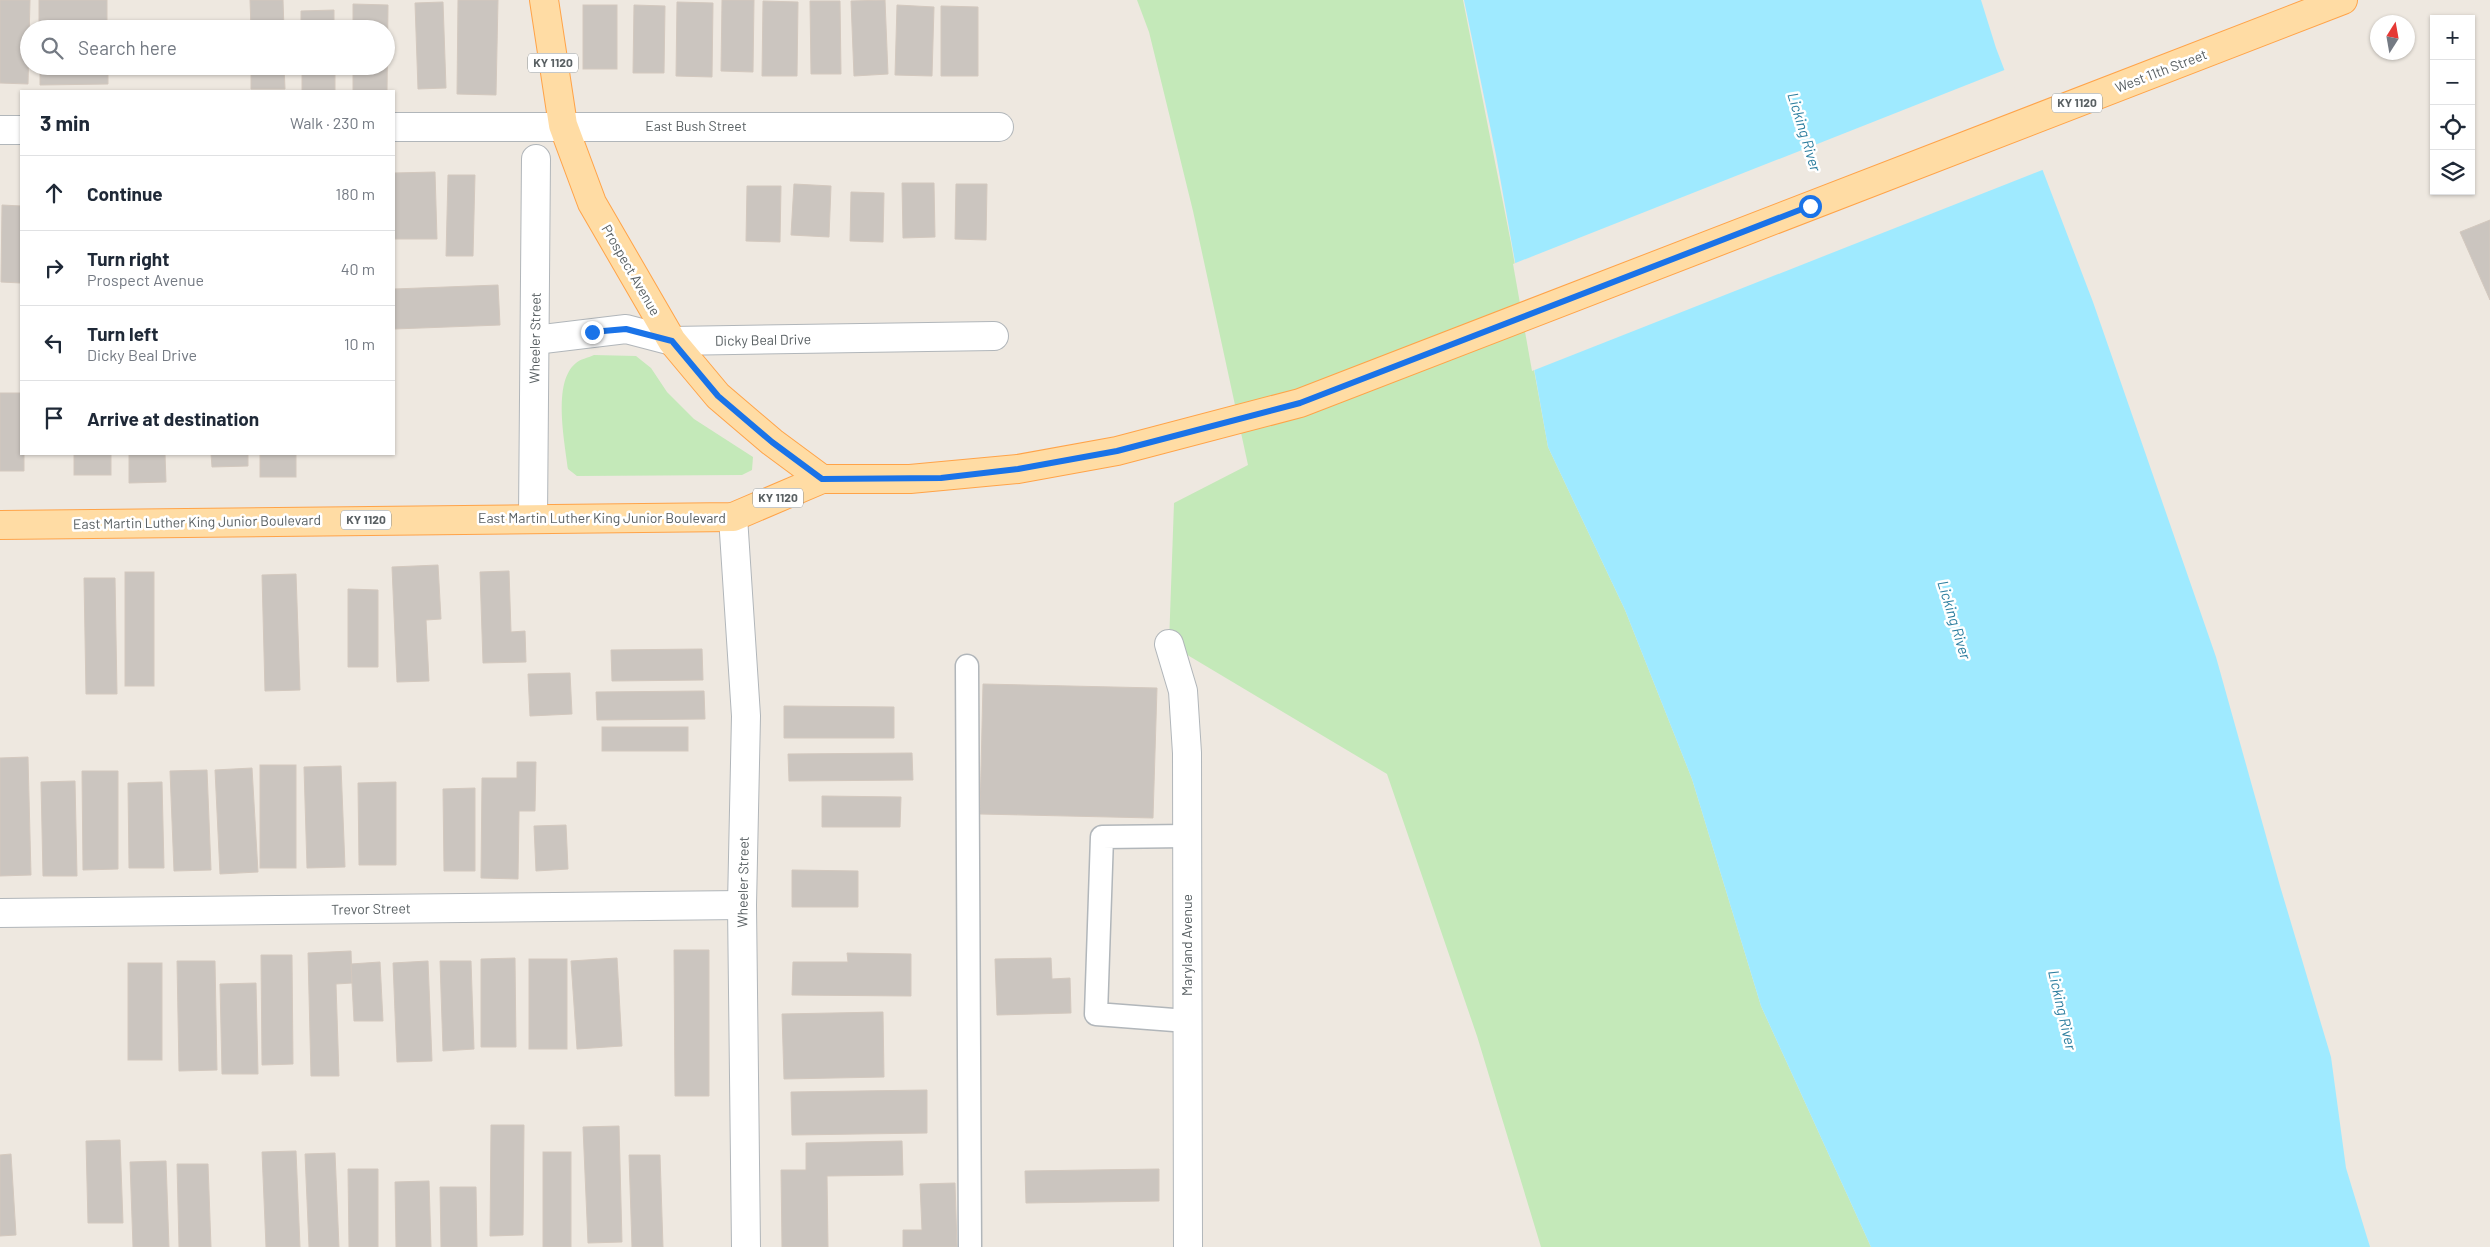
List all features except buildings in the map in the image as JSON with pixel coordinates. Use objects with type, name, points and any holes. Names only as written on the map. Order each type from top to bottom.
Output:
[{"type":"main road","name":"Prospect Avenue","points":[[544,0],[563,125],[592,203],[672,341],[718,396],[772,442],[822,479]]},
{"type":"main road","name":"West 11th Street","points":[[1810,206],[2343,0]]},
{"type":"main road","name":"East Martin Luther King Junior Boulevard","points":[[0,525],[733,517],[822,479],[910,479],[1018,469],[1117,451],[1300,403],[1810,206]]},
{"type":"street","name":"East Bush Street","points":[[395,127],[563,125],[999,127]]},
{"type":"street","points":[[0,130],[20,130]]},
{"type":"street","name":"Wheeler Street","points":[[533,518],[536,159]]},
{"type":"street","name":"Dicky Beal Drive","points":[[535,340],[626,329],[672,341],[994,336]]},
{"type":"street","name":"Wheeler Street","points":[[733,517],[746,716],[742,905],[746,1247]]},
{"type":"street","name":"Maryland Avenue","points":[[1169,644],[1183,691],[1187,753],[1188,1247]]},
{"type":"street","name":"Trevor Street","points":[[0,913],[742,905]]},
{"type":"lane","points":[[967,666],[970,1247]]},
{"type":"lane","points":[[1187,836],[1102,837],[1096,1014],[1187,1020]]},
{"type":"green space","points":[[1137,0],[1463,0],[1511,243],[1548,447],[1625,610],[1692,779],[1761,1006],[1871,1247],[1541,1247],[1477,1036],[1387,774],[1169,644],[1174,503],[1248,465],[1193,211],[1149,32]]},
{"type":"green space","points":[[594,355],[636,356],[651,368],[667,392],[694,419],[753,457],[752,470],[742,475],[577,476],[568,469],[563,429],[562,398],[564,384],[569,372],[578,362]]},
{"type":"water","name":"Licking River","points":[[1464,0],[1981,0],[1996,48],[2093,302],[2216,657],[2280,886],[2331,1057],[2346,1168],[2370,1247],[1871,1247],[1761,1006],[1692,779],[1625,610],[1548,447],[1496,155]]},
{"type":"pier","points":[[2007,69],[2045,169],[1532,371],[1513,264]]},
{"type":"route","points":[[592,332],[626,329],[672,341],[718,396],[747,418],[772,442],[822,479],[941,478],[1018,469],[1117,451],[1300,403],[1810,206]]}]
